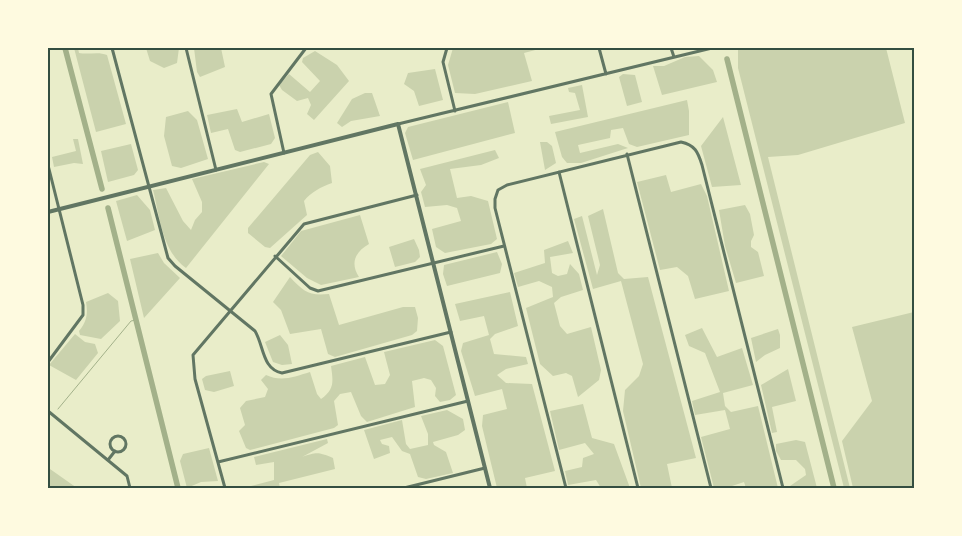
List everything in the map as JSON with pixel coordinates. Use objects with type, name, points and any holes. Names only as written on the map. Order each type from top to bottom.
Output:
[{"type":"street","points":[[112,48],[168,258],[255,331],[260,340],[268,366],[282,373],[451,332]]},
{"type":"street","points":[[186,48],[216,170]]},
{"type":"street","points":[[284,153],[271,94],[274,87],[306,48]]},
{"type":"street","points":[[447,48],[443,62],[455,111]]},
{"type":"street","points":[[599,48],[606,74]]},
{"type":"street","points":[[671,48],[674,57]]},
{"type":"street","points":[[48,212],[398,124],[712,48]]},
{"type":"street","points":[[398,124],[490,488]]},
{"type":"street","points":[[566,488],[504,246],[495,208],[495,199],[498,190],[507,185],[675,143],[689,144],[698,152],[784,488]]},
{"type":"street","points":[[627,154],[711,488]]},
{"type":"street","points":[[48,165],[83,305],[83,315],[48,362]]},
{"type":"street","points":[[558,172],[638,488]]},
{"type":"street","points":[[225,488],[195,379],[193,355],[304,224],[417,195]]},
{"type":"street","points":[[275,256],[310,288],[318,291],[504,246]]},
{"type":"street","points":[[218,462],[468,401]]},
{"type":"street","points":[[48,411],[127,476],[130,488]]},
{"type":"street","points":[[115,437],[122,437],[126,442],[126,447],[120,452],[114,451],[111,445],[112,440],[115,437]]},
{"type":"street","points":[[108,460],[114,451]]},
{"type":"street","points":[[404,488],[485,468]]},
{"type":"green space","points":[[74,48],[78,48],[79,53],[107,55],[126,124],[96,132]]},
{"type":"green space","points":[[146,48],[179,48],[177,63],[164,68],[150,61]]},
{"type":"green space","points":[[194,48],[221,48],[225,67],[200,77],[197,72]]},
{"type":"green space","points":[[453,48],[543,48],[524,53],[532,81],[475,94],[455,93],[448,65]]},
{"type":"green space","points":[[886,48],[905,123],[798,155],[768,157],[850,488],[844,488],[738,68],[738,49]]},
{"type":"green space","points":[[315,51],[337,65],[349,81],[314,120],[307,114],[311,105],[308,98],[297,101],[282,90],[279,85],[289,74],[310,92],[320,81],[302,62],[303,58]]},
{"type":"green space","points":[[699,56],[713,70],[717,82],[662,95],[653,66],[664,66],[685,57]]},
{"type":"green space","points":[[435,69],[443,100],[419,106],[414,91],[404,84],[408,73]]},
{"type":"green space","points":[[623,74],[635,75],[642,102],[627,106],[619,77]]},
{"type":"green space","points":[[582,85],[588,117],[551,124],[549,116],[580,110],[575,93],[569,92],[568,88]]},
{"type":"green space","points":[[365,93],[372,93],[380,116],[351,121],[342,127],[337,123],[352,99]]},
{"type":"green space","points":[[687,100],[689,135],[637,147],[629,144],[623,128],[611,130],[610,138],[578,145],[580,153],[618,144],[628,148],[581,163],[567,163],[562,157],[555,132]]},
{"type":"green space","points":[[508,102],[515,133],[413,160],[405,133],[408,127]]},
{"type":"green space","points":[[237,109],[242,122],[269,114],[275,138],[271,144],[240,152],[235,150],[228,129],[211,133],[207,115]]},
{"type":"green space","points":[[188,111],[197,120],[208,159],[181,168],[172,166],[164,136],[166,117]]},
{"type":"green space","points":[[723,117],[741,185],[712,187],[701,146]]},
{"type":"green space","points":[[73,139],[78,139],[83,164],[74,163],[54,167],[52,157],[76,151]]},
{"type":"green space","points":[[540,142],[547,142],[552,146],[556,163],[545,170]]},
{"type":"green space","points":[[131,144],[138,170],[134,175],[108,182],[101,151]]},
{"type":"green space","points":[[495,150],[499,158],[481,165],[450,169],[457,198],[471,196],[488,201],[497,239],[491,244],[445,253],[436,247],[432,229],[461,221],[457,208],[447,205],[425,207],[421,192],[426,185],[420,169]]},
{"type":"green space","points":[[318,152],[330,166],[332,183],[316,190],[307,198],[304,201],[307,215],[270,248],[265,247],[248,233],[248,228],[310,155]]},
{"type":"green space","points":[[264,162],[269,164],[186,268],[178,261],[167,243],[153,190],[166,188],[183,221],[191,230],[195,220],[202,212],[202,202],[192,179]]},
{"type":"green space","points":[[666,175],[671,192],[701,184],[707,196],[729,291],[695,299],[688,276],[677,267],[660,270],[637,182]]},
{"type":"green space","points":[[137,195],[150,210],[155,230],[127,241],[116,201]]},
{"type":"green space","points":[[745,205],[750,214],[754,235],[751,247],[758,252],[764,276],[736,283],[725,246],[719,210]]},
{"type":"green space","points":[[603,209],[618,273],[624,279],[648,277],[696,458],[667,464],[672,488],[641,488],[623,411],[625,390],[639,376],[643,364],[621,281],[593,289],[574,219],[582,216],[597,275],[600,265],[588,216]]},
{"type":"green space","points":[[360,215],[369,244],[355,258],[356,272],[359,277],[321,285],[307,278],[281,256],[301,231]]},
{"type":"green space","points":[[414,239],[420,257],[415,262],[395,267],[389,247]]},
{"type":"green space","points":[[568,241],[573,253],[550,257],[552,273],[558,276],[567,274],[570,264],[579,274],[583,290],[561,297],[554,303],[560,326],[567,334],[591,327],[601,370],[599,380],[578,397],[572,376],[566,373],[553,376],[540,364],[526,308],[553,297],[552,287],[539,281],[518,287],[514,273],[545,263],[544,250]]},
{"type":"green space","points":[[497,252],[502,264],[500,273],[447,286],[443,274],[444,265]]},
{"type":"green space","points":[[158,253],[164,263],[180,278],[144,318],[130,259]]},
{"type":"green space","points":[[290,277],[307,292],[329,294],[339,325],[403,307],[415,307],[418,318],[417,331],[412,335],[335,357],[328,354],[321,329],[290,334],[281,310],[273,302]]},
{"type":"green space","points":[[510,292],[518,326],[495,334],[490,339],[494,354],[526,357],[528,364],[506,369],[497,375],[506,383],[532,384],[555,471],[525,478],[527,488],[497,488],[482,426],[483,415],[507,409],[502,389],[475,396],[461,351],[463,343],[489,335],[484,316],[460,321],[455,304]]},
{"type":"green space","points":[[108,293],[118,301],[120,321],[101,339],[80,335],[79,331],[86,317],[86,302]]},
{"type":"green space","points":[[914,312],[914,488],[853,488],[842,441],[872,401],[852,327]]},
{"type":"green space","points":[[702,328],[717,357],[742,348],[753,385],[723,393],[725,406],[731,412],[758,406],[778,488],[746,488],[744,482],[726,488],[714,488],[701,437],[730,429],[725,410],[695,415],[692,401],[720,392],[705,353],[689,346],[685,335]]},
{"type":"green space","points":[[778,329],[780,348],[765,355],[756,362],[751,338]]},
{"type":"green space","points":[[75,334],[85,342],[95,344],[98,353],[76,380],[49,365]]},
{"type":"green space","points":[[280,335],[288,345],[292,364],[282,365],[273,362],[265,342]]},
{"type":"green space","points":[[435,340],[443,346],[456,395],[450,400],[440,402],[435,396],[436,388],[431,380],[424,378],[412,381],[415,407],[367,422],[361,416],[351,392],[340,394],[334,401],[338,425],[334,428],[250,450],[246,448],[239,431],[245,425],[240,408],[246,401],[265,397],[268,389],[261,380],[266,375],[282,378],[310,372],[317,394],[321,399],[331,388],[331,366],[365,357],[375,385],[385,384],[390,375],[384,352]]},
{"type":"green space","points":[[788,369],[796,401],[772,407],[777,432],[772,433],[761,385]]},
{"type":"green space","points":[[230,371],[234,386],[214,392],[205,390],[202,379],[206,376]]},
{"type":"green space","points":[[583,404],[592,438],[614,444],[630,488],[601,488],[596,480],[568,485],[565,471],[582,467],[583,458],[594,454],[585,443],[559,450],[550,411]]},
{"type":"green space","points":[[447,410],[463,419],[465,430],[458,435],[433,442],[434,445],[446,452],[453,473],[426,479],[418,477],[410,454],[402,451],[392,437],[380,440],[382,444],[389,446],[390,453],[374,459],[364,430],[402,420],[406,444],[410,449],[428,445],[428,434],[421,416]]},
{"type":"green space","points":[[327,439],[328,443],[302,457],[318,453],[328,456],[333,458],[335,469],[279,483],[280,488],[243,488],[274,480],[274,462],[256,465],[254,457]]},
{"type":"green space","points":[[796,440],[805,442],[817,488],[789,488],[806,475],[805,469],[796,460],[781,460],[776,451],[776,444]]},
{"type":"green space","points":[[209,448],[218,481],[201,482],[187,488],[180,461],[183,454]]},
{"type":"green space","points":[[50,469],[77,488],[48,488],[48,471]]},
{"type":"waterway","points":[[65,48],[102,189]]},
{"type":"waterway","points":[[727,59],[834,488]]},
{"type":"waterway","points":[[108,208],[178,488]]},
{"type":"waterway","points":[[58,409],[131,321],[136,320]]}]
